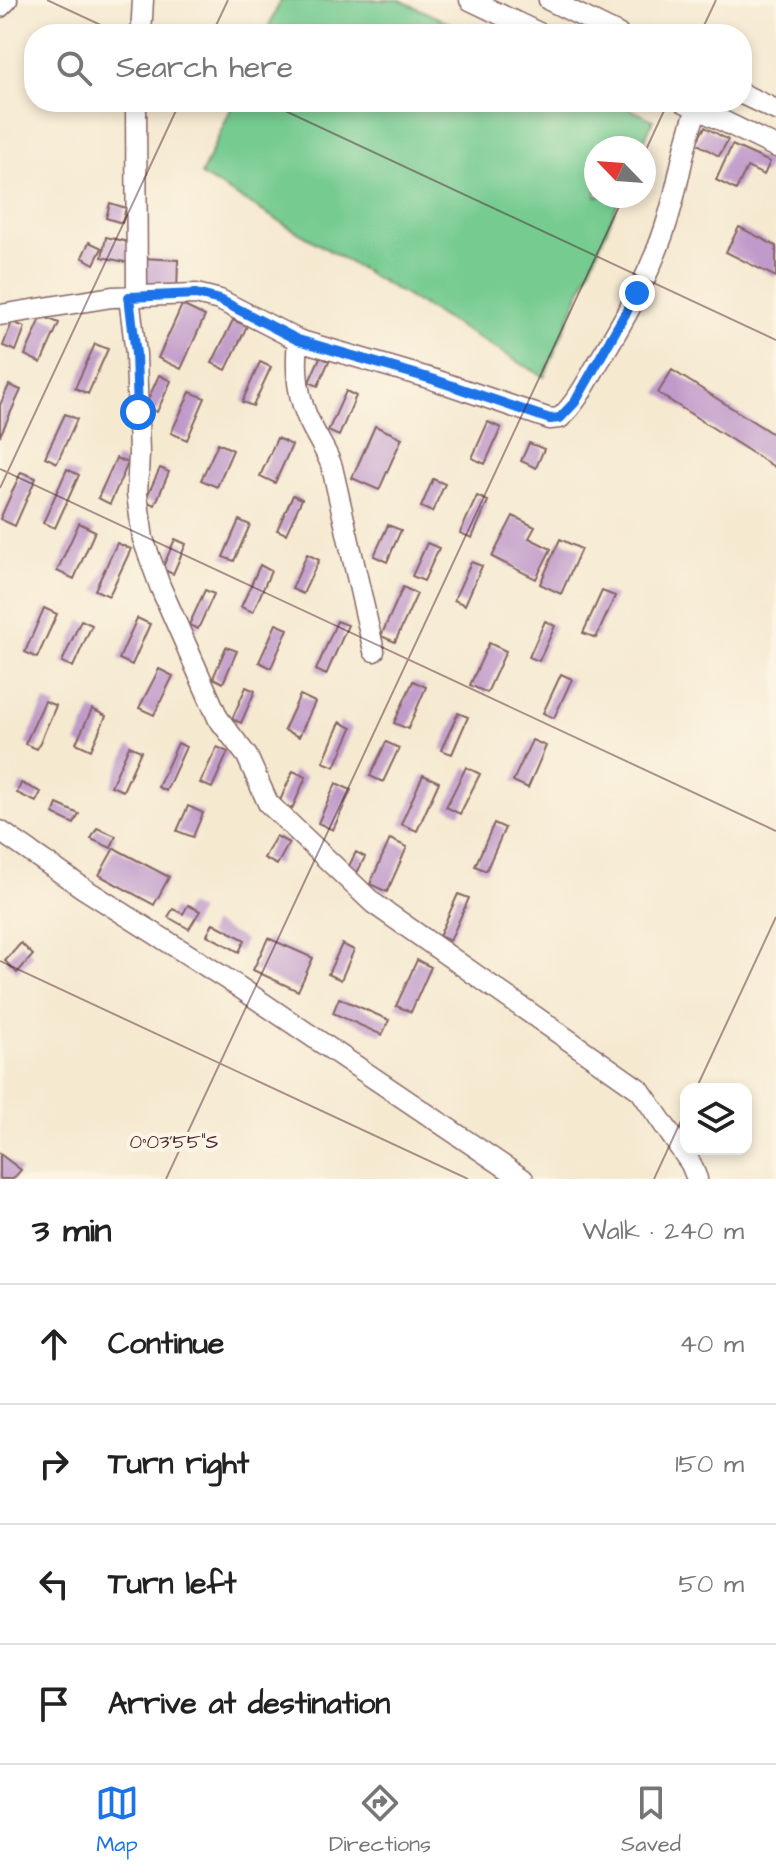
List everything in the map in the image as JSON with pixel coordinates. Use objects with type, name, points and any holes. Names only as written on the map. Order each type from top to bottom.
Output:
[{"type":"street","points":[[0,7],[7,0]]},
{"type":"street","points":[[142,24],[143,0]]},
{"type":"street","points":[[470,0],[520,24]]},
{"type":"street","points":[[549,0],[598,24]]},
{"type":"street","points":[[752,99],[776,110]]},
{"type":"street","points":[[136,112],[133,297],[139,454],[137,494],[143,539],[160,586],[218,718],[247,756],[268,803],[373,903],[640,1090],[691,1164],[697,1179]]},
{"type":"street","points":[[0,315],[112,297],[196,294],[220,300],[298,340],[432,379],[550,419],[560,418],[575,402],[604,354],[656,252],[671,210],[692,112]]},
{"type":"street","points":[[708,112],[776,147]]},
{"type":"street","points":[[298,340],[295,368],[300,398],[332,467],[374,651]]},
{"type":"street","points":[[0,831],[236,985],[523,1179]]},
{"type":"green space","points":[[281,0],[400,0],[451,24],[270,24]]},
{"type":"green space","points":[[229,112],[637,112],[653,120],[646,136],[584,136],[584,208],[616,208],[544,377],[201,175]]},
{"type":"building","points":[[705,127],[728,140],[719,156],[696,143]]},
{"type":"building","points":[[732,145],[770,162],[764,175],[747,167],[736,190],[716,180]]},
{"type":"building","points":[[110,203],[126,208],[122,223],[106,218]]},
{"type":"building","points":[[739,227],[776,246],[776,277],[726,252]]},
{"type":"building","points":[[106,237],[133,243],[129,263],[102,257]]},
{"type":"building","points":[[89,242],[102,248],[94,264],[82,257]]},
{"type":"building","points":[[142,258],[178,260],[177,293],[140,291]]},
{"type":"building","points":[[182,305],[205,316],[181,369],[158,358]]},
{"type":"building","points":[[42,316],[59,323],[41,363],[25,355]]},
{"type":"building","points":[[233,320],[247,326],[226,370],[212,363]]},
{"type":"building","points":[[12,322],[25,327],[16,351],[3,346]]},
{"type":"building","points":[[95,344],[108,349],[88,394],[75,388]]},
{"type":"building","points":[[320,357],[329,361],[318,386],[309,382]]},
{"type":"building","points":[[260,362],[271,367],[253,406],[242,402]]},
{"type":"building","points":[[672,370],[776,436],[776,468],[658,393]]},
{"type":"building","points":[[159,375],[171,381],[157,412],[145,406]]},
{"type":"building","points":[[9,385],[21,390],[0,436],[0,405]]},
{"type":"building","points":[[346,391],[356,396],[339,436],[328,431]]},
{"type":"building","points":[[190,392],[205,398],[187,440],[171,433]]},
{"type":"building","points":[[65,414],[77,419],[57,463],[45,457]]},
{"type":"building","points":[[488,422],[501,428],[485,464],[472,458]]},
{"type":"building","points":[[375,426],[402,438],[379,490],[352,478]]},
{"type":"building","points":[[277,438],[292,445],[275,483],[260,476]]},
{"type":"building","points":[[218,443],[233,450],[217,487],[201,480]]},
{"type":"building","points":[[529,443],[544,449],[536,468],[521,461]]},
{"type":"building","points":[[116,458],[128,463],[110,504],[98,498]]},
{"type":"building","points":[[160,468],[169,472],[155,505],[145,501]]},
{"type":"building","points":[[67,469],[79,475],[55,528],[43,523]]},
{"type":"building","points":[[21,472],[36,478],[15,526],[0,519]]},
{"type":"building","points":[[433,479],[445,484],[432,512],[421,507]]},
{"type":"building","points":[[293,495],[302,499],[286,534],[277,530]]},
{"type":"building","points":[[477,496],[488,501],[472,538],[460,533]]},
{"type":"building","points":[[513,516],[535,527],[529,538],[551,549],[536,579],[492,557]]},
{"type":"building","points":[[239,520],[250,525],[234,561],[223,557]]},
{"type":"building","points":[[79,523],[95,531],[74,579],[57,571]]},
{"type":"building","points":[[388,525],[401,530],[387,562],[374,556]]},
{"type":"building","points":[[175,539],[186,544],[173,574],[162,569]]},
{"type":"building","points":[[560,539],[581,549],[561,594],[540,584]]},
{"type":"building","points":[[117,543],[131,549],[109,596],[95,590]]},
{"type":"building","points":[[427,543],[439,548],[424,581],[412,576]]},
{"type":"building","points":[[307,554],[319,560],[303,594],[292,589]]},
{"type":"building","points":[[471,562],[482,566],[465,605],[454,600]]},
{"type":"building","points":[[260,565],[271,571],[253,612],[241,607]]},
{"type":"building","points":[[403,587],[417,594],[395,642],[381,636]]},
{"type":"building","points":[[205,590],[214,594],[198,629],[189,625]]},
{"type":"building","points":[[602,591],[615,596],[596,638],[583,633]]},
{"type":"building","points":[[44,608],[57,614],[37,658],[25,652]]},
{"type":"building","points":[[137,618],[150,624],[132,665],[119,659]]},
{"type":"building","points":[[81,620],[92,625],[73,667],[62,662]]},
{"type":"building","points":[[337,621],[348,625],[326,675],[316,670]]},
{"type":"building","points":[[545,621],[555,626],[539,661],[529,657]]},
{"type":"building","points":[[276,624],[288,629],[271,668],[259,662]]},
{"type":"building","points":[[489,643],[506,651],[487,693],[470,685]]},
{"type":"building","points":[[226,647],[237,651],[223,683],[213,678]]},
{"type":"building","points":[[159,669],[173,676],[154,715],[139,708]]},
{"type":"building","points":[[561,674],[572,679],[554,718],[543,713]]},
{"type":"building","points":[[413,681],[426,687],[408,729],[394,723]]},
{"type":"building","points":[[246,687],[255,691],[241,723],[232,719]]},
{"type":"building","points":[[300,695],[315,702],[299,737],[284,730]]},
{"type":"building","points":[[45,701],[56,706],[37,749],[25,744]]},
{"type":"building","points":[[92,709],[106,716],[91,750],[76,743]]},
{"type":"building","points":[[458,713],[468,717],[452,754],[441,750]]},
{"type":"building","points":[[340,722],[352,728],[335,767],[323,762]]},
{"type":"building","points":[[532,740],[546,746],[528,788],[513,781]]},
{"type":"building","points":[[386,742],[399,748],[383,782],[370,776]]},
{"type":"building","points":[[178,743],[186,747],[166,791],[158,787]]},
{"type":"building","points":[[129,746],[141,751],[123,791],[111,786]]},
{"type":"building","points":[[217,747],[228,752],[212,788],[200,783]]},
{"type":"building","points":[[466,767],[480,774],[460,814],[446,807]]},
{"type":"building","points":[[293,771],[306,777],[292,809],[279,803]]},
{"type":"building","points":[[423,775],[439,782],[417,831],[401,824]]},
{"type":"building","points":[[21,783],[41,792],[36,802],[17,793]]},
{"type":"building","points":[[336,783],[351,790],[333,830],[318,823]]},
{"type":"building","points":[[57,804],[79,814],[74,824],[53,814]]},
{"type":"building","points":[[188,806],[203,813],[193,837],[177,831]]},
{"type":"building","points":[[494,823],[505,828],[486,871],[475,866]]},
{"type":"building","points":[[97,828],[116,836],[111,848],[91,839]]},
{"type":"building","points":[[276,836],[289,843],[277,865],[264,858]]},
{"type":"building","points":[[390,839],[407,847],[387,892],[370,884]]},
{"type":"building","points":[[114,848],[169,877],[154,905],[99,875]]},
{"type":"building","points":[[356,852],[365,857],[355,877],[346,872]]},
{"type":"building","points":[[458,894],[469,898],[450,941],[439,936]]},
{"type":"building","points":[[188,905],[200,911],[189,929],[168,917],[173,909],[183,914]]},
{"type":"building","points":[[213,923],[245,940],[239,952],[207,935]]},
{"type":"building","points":[[268,938],[313,958],[298,991],[253,970]]},
{"type":"building","points":[[21,943],[33,955],[17,973],[5,961]]},
{"type":"building","points":[[342,944],[354,950],[341,980],[328,974]]},
{"type":"building","points":[[417,960],[431,967],[411,1012],[396,1006]]},
{"type":"building","points":[[339,998],[389,1020],[382,1035],[333,1013]]},
{"type":"building","points":[[0,1154],[21,1170],[13,1179],[0,1179]]},
{"type":"route","points":[[138,412],[136,354],[129,297],[196,294],[220,300],[298,340],[432,379],[550,419],[560,418],[575,402],[637,293]]}]
